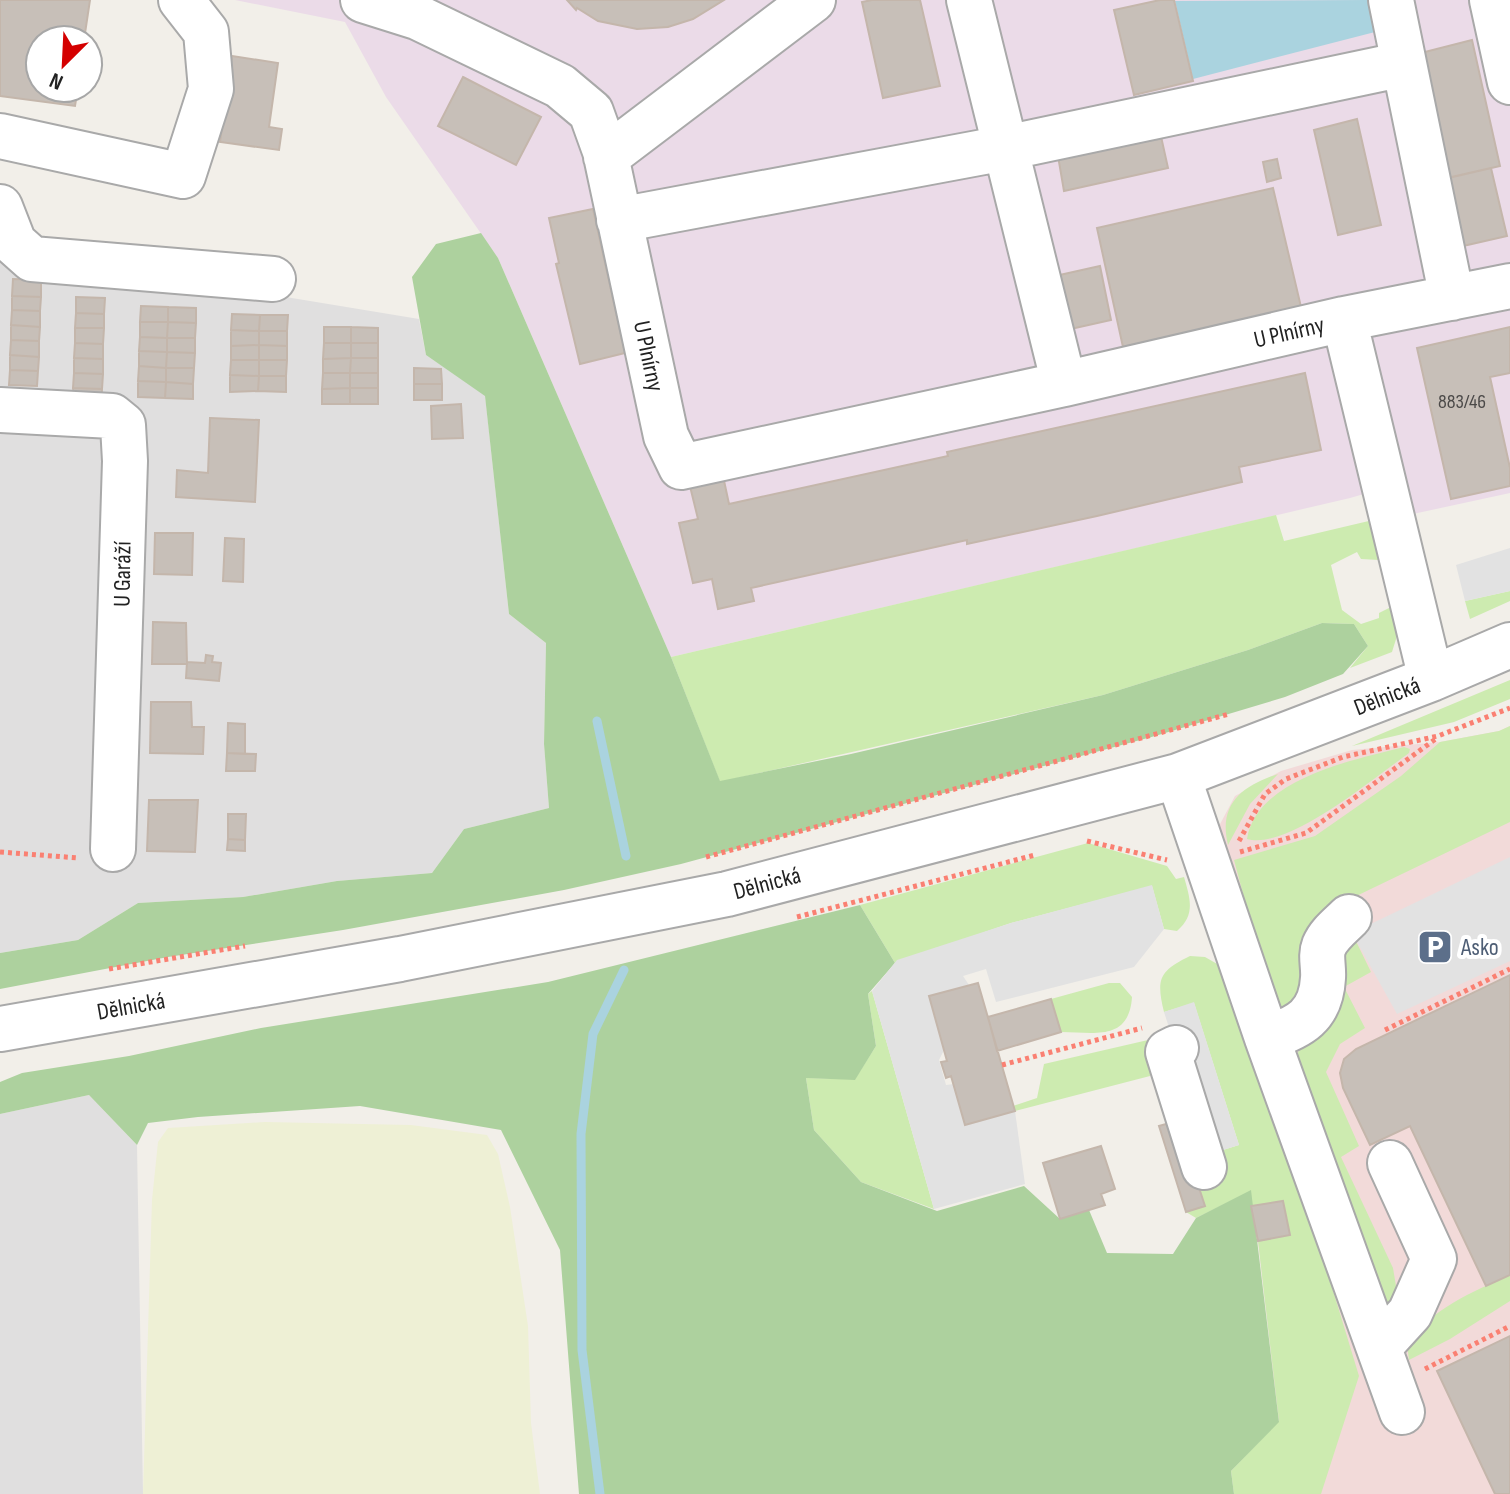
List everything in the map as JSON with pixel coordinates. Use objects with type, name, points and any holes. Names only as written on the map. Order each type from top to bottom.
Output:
[{"type":"street","points":[[0,136],[183,176],[211,89],[206,32],[181,0]]},
{"type":"street","name":"U Plnírny","points":[[363,0],[417,17],[560,86],[591,112],[606,157],[666,436],[681,467],[1064,384],[1344,319],[1431,679]]},
{"type":"street","points":[[606,157],[813,0]]},
{"type":"street","points":[[969,0],[1064,384]]},
{"type":"street","points":[[1391,0],[1452,298]]},
{"type":"street","points":[[1492,0],[1510,82]]},
{"type":"street","points":[[619,220],[1005,148],[1404,64]]},
{"type":"street","points":[[0,207],[14,243],[32,259],[273,279]]},
{"type":"street","points":[[1344,319],[1510,286]]},
{"type":"street","name":"U Garáží","points":[[0,410],[112,416],[123,425],[125,461],[120,694],[113,849]]},
{"type":"street","name":"Dělnická","points":[[0,1029],[400,959],[727,894],[1178,776],[1431,679],[1510,645]]},
{"type":"street","points":[[1178,776],[1267,1038],[1391,1382]]},
{"type":"street","points":[[1267,1038],[1293,1030],[1307,1019],[1319,1003],[1324,947],[1349,917]]},
{"type":"street","points":[[1160,1038],[1168,1052],[1204,1167]]},
{"type":"street","points":[[1390,1163],[1434,1259],[1410,1313],[1391,1382]]},
{"type":"path","points":[[695,860],[1242,710]]},
{"type":"path","points":[[1232,854],[1306,833],[1438,736]]},
{"type":"path","points":[[0,852],[101,859],[113,849]]},
{"type":"path","points":[[1385,1030],[1510,969]]},
{"type":"path","points":[[1002,1065],[1160,1038]]},
{"type":"path","points":[[1391,1382],[1510,1326]]},
{"type":"shaded area","points":[[235,0],[1510,0],[1510,493],[1413,514],[1402,483],[1350,498],[671,657],[498,258],[386,97],[345,22]]},
{"type":"shaded area","points":[[0,250],[419,319],[426,355],[485,395],[509,614],[546,643],[544,744],[549,808],[464,829],[432,873],[337,881],[243,897],[138,903],[78,940],[0,953]]},
{"type":"shaded area","points":[[1510,548],[1510,591],[1465,601],[1456,565]]},
{"type":"shaded area","points":[[1510,726],[1510,1494],[1299,1494],[1279,1422],[1258,1241],[1251,1206],[1211,841],[1235,796],[1281,771],[1352,750],[1440,742],[1499,731]]},
{"type":"shaded area","name":"Asko","points":[[1510,857],[1510,961],[1397,1014],[1352,933]]},
{"type":"shaded area","points":[[1152,885],[1164,929],[1134,967],[996,1002],[986,969],[963,976],[969,985],[929,996],[944,1050],[939,1060],[946,1085],[954,1084],[965,1124],[1015,1111],[1025,1184],[934,1209],[872,991],[897,960],[1011,923]]},
{"type":"shaded area","points":[[1194,1002],[1239,1145],[1210,1154],[1164,1012]]},
{"type":"shaded area","points":[[89,1095],[137,1145],[143,1494],[0,1494],[0,1114]]},
{"type":"green space","points":[[481,233],[498,258],[671,657],[720,781],[1103,695],[1248,650],[1322,623],[1354,624],[1368,646],[1343,674],[1285,697],[1155,736],[681,864],[564,890],[343,930],[168,957],[0,989],[0,953],[78,940],[138,903],[243,897],[337,881],[432,873],[464,829],[549,808],[544,744],[546,643],[509,614],[485,396],[426,355],[412,277],[436,244]]},
{"type":"green space","points":[[1276,515],[1284,541],[1373,520],[1382,551],[1379,560],[1361,559],[1357,552],[1331,565],[1342,610],[1361,624],[1379,618],[1379,613],[1397,604],[1401,623],[1392,652],[1350,668],[1368,646],[1354,624],[1322,623],[1248,650],[1103,695],[720,782],[671,657]]},
{"type":"green space","points":[[1510,591],[1510,601],[1470,619],[1465,601]]},
{"type":"green space","points":[[1510,680],[1510,699],[1454,722],[1352,746]]},
{"type":"green space","points":[[1510,726],[1510,822],[1348,900],[1300,1004],[1280,1009],[1269,991],[1234,860],[1315,836],[1401,776],[1440,742],[1499,731]]},
{"type":"green space","points":[[1404,747],[1410,749],[1409,753],[1330,810],[1284,834],[1264,840],[1247,839],[1255,818],[1269,801],[1288,787],[1335,766]]},
{"type":"green space","points":[[1278,774],[1250,804],[1228,845],[1227,818],[1236,799],[1254,784]]},
{"type":"green space","points":[[1088,843],[1167,866],[1176,879],[1184,877],[1190,906],[1183,925],[1177,931],[1164,929],[1152,886],[1011,923],[895,963],[860,905]]},
{"type":"green space","points":[[860,905],[895,963],[868,994],[876,1046],[855,1080],[806,1078],[814,1130],[861,1182],[937,1211],[1024,1186],[1060,1219],[1089,1210],[1107,1253],[1173,1254],[1196,1218],[1251,1190],[1279,1422],[1231,1471],[1234,1494],[579,1494],[560,1250],[501,1130],[360,1106],[148,1123],[137,1145],[89,1095],[0,1114],[0,1082],[22,1073],[129,1056],[261,1028],[548,982]]},
{"type":"green space","points":[[1352,933],[1371,972],[1344,987],[1365,1028],[1340,1044],[1326,1072],[1359,1146],[1341,1157],[1393,1268],[1398,1298],[1384,1313],[1296,1057]]},
{"type":"green space","points":[[1190,956],[1205,957],[1219,965],[1304,1195],[1359,1376],[1321,1494],[1234,1494],[1231,1471],[1279,1421],[1258,1241],[1290,1235],[1283,1201],[1251,1206],[1251,1191],[1196,1218],[1186,1212],[1210,1154],[1239,1145],[1194,1003],[1164,1012],[1160,991],[1162,977],[1172,966]]},
{"type":"green space","points":[[1109,983],[1120,983],[1132,997],[1124,1021],[1117,1028],[1097,1033],[1061,1032],[1051,999]]},
{"type":"green space","points":[[872,991],[934,1209],[861,1182],[814,1130],[806,1078],[855,1079],[876,1046],[868,994]]},
{"type":"green space","points":[[1148,1040],[1153,1042],[1157,1058],[1150,1076],[1015,1111],[1013,1106],[1037,1098],[1044,1064]]},
{"type":"green space","points":[[265,1122],[411,1125],[487,1135],[498,1154],[510,1207],[528,1326],[531,1423],[540,1494],[143,1494],[152,1200],[158,1142],[168,1128]]},
{"type":"green space","points":[[1510,1275],[1510,1301],[1450,1339],[1409,1360],[1407,1344],[1428,1321],[1453,1303]]},
{"type":"water","points":[[1367,0],[1375,32],[1193,79],[1175,1]]},
{"type":"building","points":[[0,0],[90,0],[86,24],[24,24],[24,99],[0,96]]},
{"type":"building","points":[[567,0],[724,0],[693,19],[668,27],[637,29],[598,21],[576,10]]},
{"type":"building","points":[[920,0],[940,86],[883,98],[862,2]]},
{"type":"building","points":[[1174,0],[1193,81],[1134,95],[1114,10]]},
{"type":"building","points":[[1472,40],[1500,166],[1444,179],[1417,54]]},
{"type":"building","points":[[232,56],[278,63],[269,127],[282,129],[279,150],[220,142]]},
{"type":"building","points":[[463,77],[541,117],[516,165],[438,126]]},
{"type":"building","points":[[1357,119],[1381,225],[1338,235],[1314,130]]},
{"type":"building","points":[[1160,132],[1168,168],[1064,191],[1058,156]]},
{"type":"building","points":[[1277,159],[1281,178],[1267,182],[1263,162]]},
{"type":"building","points":[[1491,168],[1507,236],[1463,246],[1447,178]]},
{"type":"building","points":[[1273,188],[1301,307],[1123,347],[1097,228]]},
{"type":"building","points":[[593,209],[625,353],[580,364],[556,264],[559,263],[549,218]]},
{"type":"building","points":[[1100,266],[1111,320],[1066,330],[1055,276]]},
{"type":"building","points":[[13,279],[41,280],[41,297],[12,296]]},
{"type":"building","points":[[12,296],[41,297],[40,311],[12,310]]},
{"type":"building","points":[[76,297],[105,298],[104,314],[76,313]]},
{"type":"building","points":[[141,306],[168,307],[168,322],[140,322]]},
{"type":"building","points":[[168,307],[196,308],[196,323],[168,322]]},
{"type":"building","points":[[12,310],[40,311],[40,327],[11,325]]},
{"type":"building","points":[[76,313],[104,314],[104,328],[75,328]]},
{"type":"building","points":[[232,314],[260,315],[259,331],[231,330]]},
{"type":"building","points":[[260,315],[288,315],[287,331],[259,331]]},
{"type":"building","points":[[140,322],[168,322],[167,338],[140,337]]},
{"type":"building","points":[[168,322],[196,323],[195,338],[167,338]]},
{"type":"building","points":[[11,325],[40,327],[39,341],[11,340]]},
{"type":"building","points":[[324,327],[351,327],[351,343],[324,343]]},
{"type":"building","points":[[351,327],[378,328],[378,343],[351,343]]},
{"type":"building","points":[[1510,327],[1510,373],[1490,377],[1510,468],[1510,486],[1451,499],[1417,348]]},
{"type":"building","points":[[75,328],[104,328],[103,344],[75,343]]},
{"type":"building","points":[[231,330],[259,331],[259,345],[231,346]]},
{"type":"building","points":[[259,331],[287,331],[287,346],[259,345]]},
{"type":"building","points":[[140,337],[167,338],[167,352],[139,351]]},
{"type":"building","points":[[167,338],[195,338],[195,353],[167,352]]},
{"type":"building","points":[[11,340],[39,341],[39,357],[10,355]]},
{"type":"building","points":[[75,343],[103,344],[103,359],[74,358]]},
{"type":"building","points":[[324,343],[351,343],[351,358],[323,359]]},
{"type":"building","points":[[351,343],[378,343],[378,358],[351,358]]},
{"type":"building","points":[[259,345],[259,360],[231,360],[231,346]]},
{"type":"building","points":[[259,345],[287,346],[287,360],[259,360]]},
{"type":"building","points":[[139,351],[167,352],[166,368],[139,366]]},
{"type":"building","points":[[167,352],[195,353],[194,368],[166,368]]},
{"type":"building","points":[[10,355],[39,357],[38,371],[10,370]]},
{"type":"building","points":[[74,358],[103,359],[103,374],[74,373]]},
{"type":"building","points":[[351,358],[350,373],[323,373],[323,359]]},
{"type":"building","points":[[351,358],[378,358],[378,373],[350,373]]},
{"type":"building","points":[[231,360],[259,360],[259,376],[230,375]]},
{"type":"building","points":[[259,360],[287,360],[286,376],[259,376]]},
{"type":"building","points":[[139,366],[166,368],[166,382],[138,381]]},
{"type":"building","points":[[166,368],[194,368],[193,384],[166,382]]},
{"type":"building","points":[[414,368],[441,369],[442,384],[414,384]]},
{"type":"building","points":[[10,370],[38,371],[37,386],[9,385]]},
{"type":"building","points":[[74,373],[103,374],[102,389],[73,388]]},
{"type":"building","points":[[323,373],[350,373],[350,388],[322,389]]},
{"type":"building","points":[[350,373],[378,373],[378,388],[350,388]]},
{"type":"building","points":[[1305,373],[1321,450],[1239,467],[1242,482],[1097,516],[967,544],[967,540],[751,588],[754,601],[718,609],[712,579],[693,583],[679,523],[698,519],[689,482],[723,476],[729,504]]},
{"type":"building","points":[[230,375],[259,376],[258,391],[230,392]]},
{"type":"building","points":[[259,376],[286,376],[286,392],[258,391]]},
{"type":"building","points":[[138,381],[166,382],[165,398],[138,397]]},
{"type":"building","points":[[166,382],[193,384],[193,399],[165,398]]},
{"type":"building","points":[[414,384],[442,384],[442,400],[414,400]]},
{"type":"building","points":[[73,388],[102,389],[101,406],[73,404]]},
{"type":"building","points":[[350,388],[378,388],[378,404],[350,404]]},
{"type":"building","points":[[350,388],[350,404],[322,404],[322,389]]},
{"type":"building","points":[[461,404],[463,438],[432,439],[431,406]]},
{"type":"building","points":[[210,418],[259,420],[255,502],[176,497],[177,470],[208,473]]},
{"type":"building","points":[[155,533],[193,533],[192,575],[154,574]]},
{"type":"building","points":[[225,538],[244,539],[243,582],[223,581]]},
{"type":"building","points":[[153,622],[186,623],[187,664],[152,664]]},
{"type":"building","points":[[206,655],[213,656],[212,662],[221,663],[219,681],[186,678],[187,662],[205,663]]},
{"type":"building","points":[[151,702],[191,702],[192,727],[204,727],[203,754],[150,753]]},
{"type":"building","points":[[228,723],[245,724],[245,754],[227,753]]},
{"type":"building","points":[[227,753],[256,754],[255,771],[226,771]]},
{"type":"building","points":[[149,800],[198,800],[195,852],[147,851]]},
{"type":"building","points":[[228,814],[246,814],[245,840],[228,839]]},
{"type":"building","points":[[228,839],[245,840],[245,851],[227,850]]},
{"type":"building","points":[[1510,975],[1510,1275],[1486,1286],[1410,1126],[1370,1145],[1343,1088],[1340,1073],[1344,1059],[1356,1049]]},
{"type":"building","points":[[978,983],[1015,1111],[965,1125],[951,1076],[946,1078],[941,1062],[947,1061],[929,996]]},
{"type":"building","points":[[1051,999],[1061,1032],[997,1051],[988,1017]]},
{"type":"building","points":[[1177,1121],[1205,1206],[1186,1212],[1159,1126]]},
{"type":"building","points":[[1101,1146],[1115,1189],[1101,1194],[1105,1205],[1060,1219],[1043,1163]]},
{"type":"building","points":[[1283,1201],[1290,1235],[1258,1241],[1251,1206]]},
{"type":"building","points":[[1510,1336],[1510,1494],[1495,1494],[1437,1371]]},
{"type":"waterway","points":[[597,721],[626,856]]},
{"type":"waterway","points":[[600,1494],[582,1350],[581,1134],[593,1034],[624,970]]},
{"type":"place","name":"Asko","points":[[1435,947]]}]
